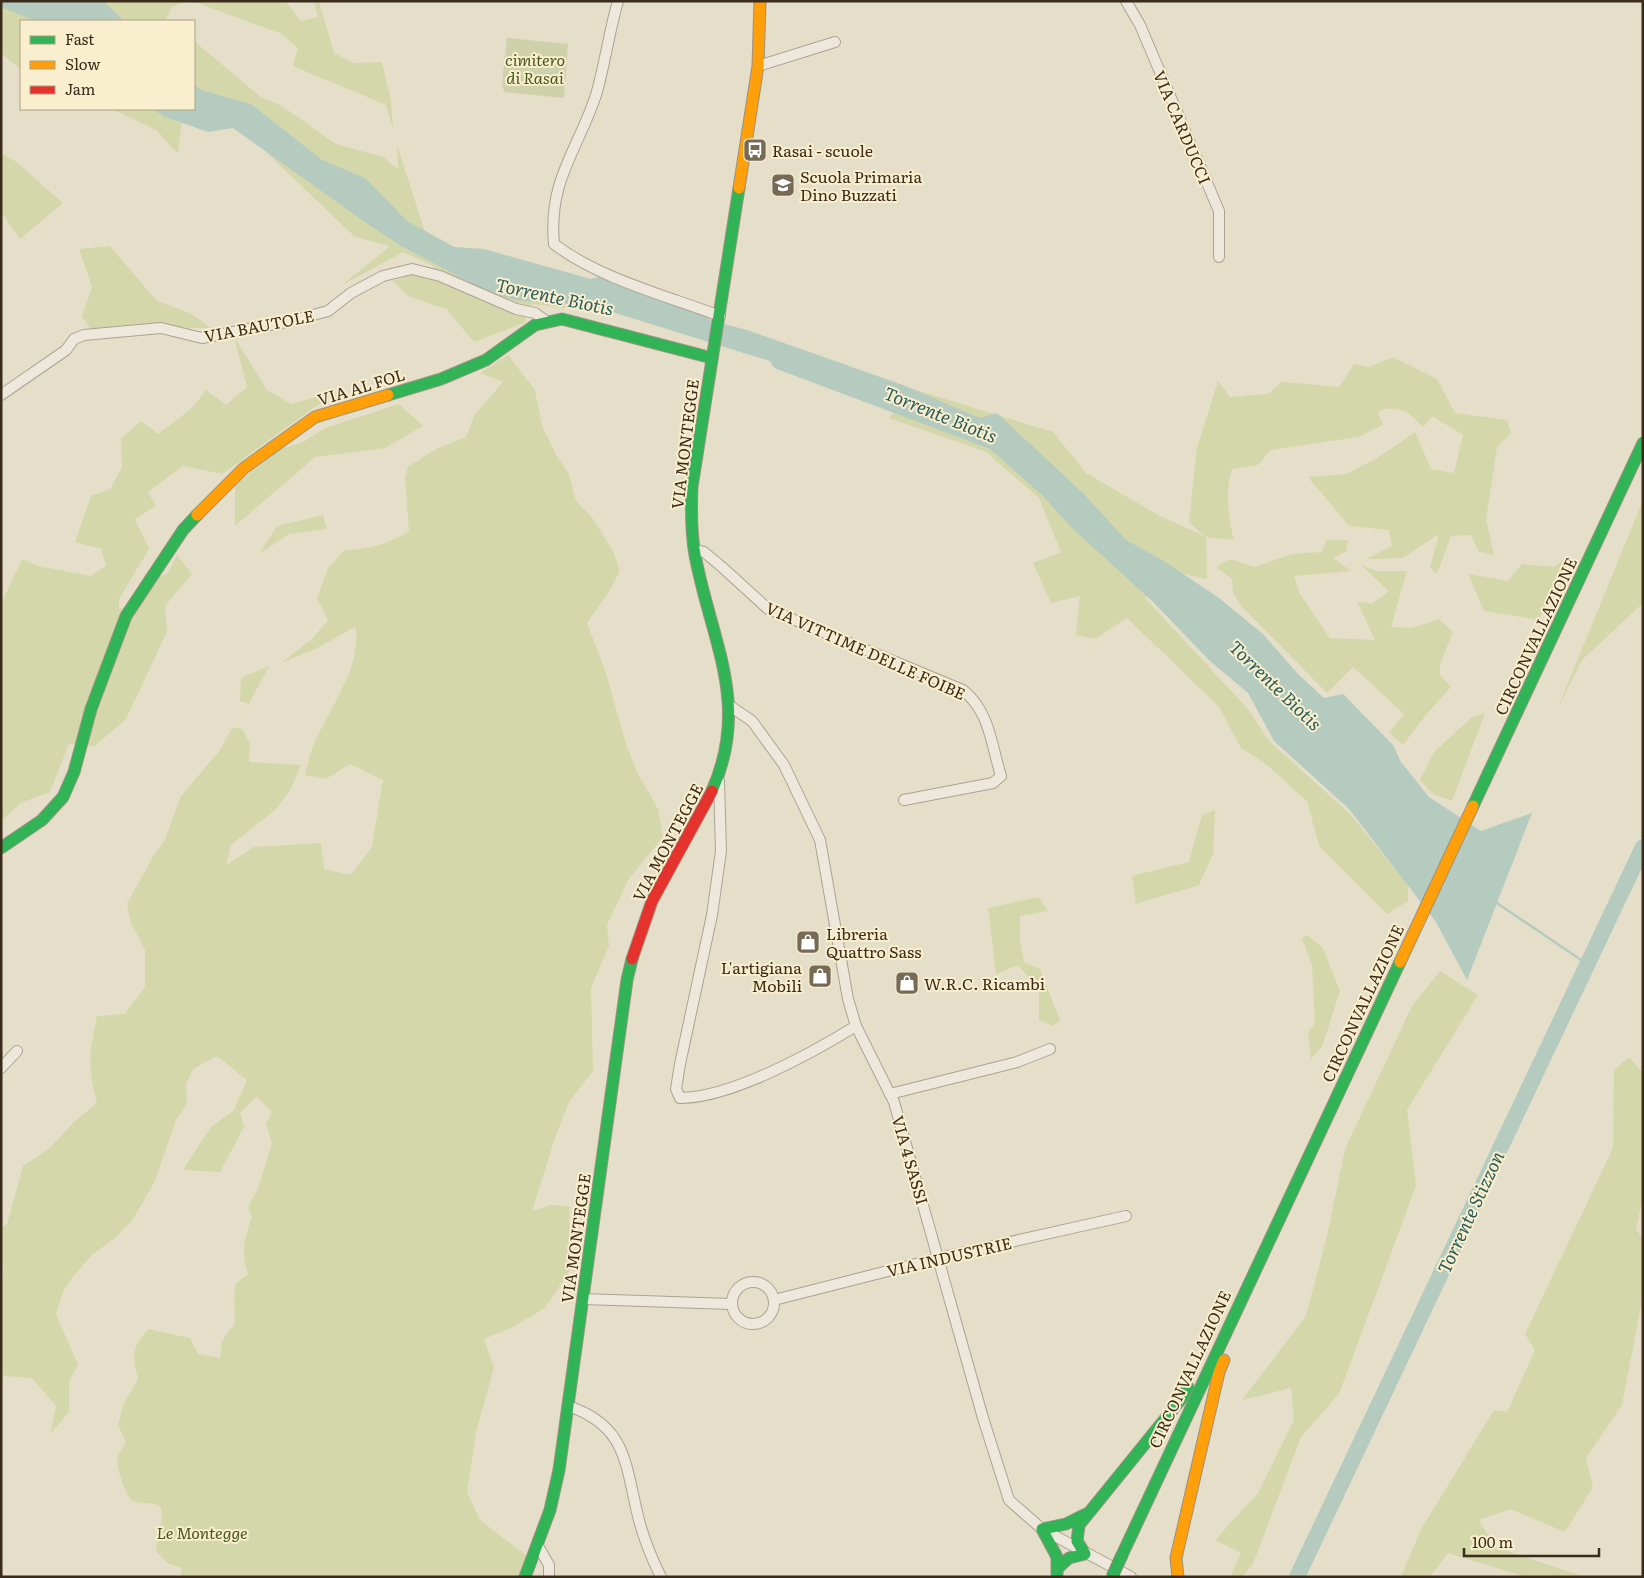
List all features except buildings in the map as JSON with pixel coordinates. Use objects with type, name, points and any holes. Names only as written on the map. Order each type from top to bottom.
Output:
[{"type":"main road","name":"VIA MONTEGGE","points":[[525,1577],[538,1546],[560,1470],[627,980],[633,953],[642,925],[657,890],[709,803],[728,740],[730,706],[727,672],[694,550],[691,513],[692,487],[758,66],[760,1]]},
{"type":"main road","name":"VIA AL FOL","points":[[1,848],[42,820],[63,797],[74,772],[91,710],[126,616],[183,530],[244,468],[315,416],[441,379],[486,360],[535,325],[546,321],[562,319],[712,358]]},
{"type":"main road","name":"CIRCONVALLAZIONE","points":[[1112,1577],[1244,1291],[1643,443]]},
{"type":"main road","points":[[1058,1572],[1069,1558],[1085,1554],[1077,1542],[1077,1533],[1086,1514],[1182,1398],[1238,1293],[1244,1291],[1246,1309],[1219,1372],[1176,1558],[1178,1577]]},
{"type":"main road","points":[[1058,1572],[1054,1550],[1042,1529],[1066,1524],[1086,1514]]},
{"type":"main road","points":[[1167,1570],[1176,1558]]},
{"type":"street","points":[[618,1],[596,96],[560,176],[555,198],[552,228],[554,244],[595,268],[719,321]]},
{"type":"street","name":"VIA CARDUCCI","points":[[1126,1],[1140,25],[1219,211],[1219,257]]},
{"type":"street","points":[[758,66],[835,42]]},
{"type":"street","name":"VIA BAUTOLE","points":[[1,396],[66,350],[74,339],[84,335],[161,328],[202,338],[291,321],[328,311],[351,294],[384,276],[412,269],[440,276],[516,309],[535,312],[546,321]]},
{"type":"street","name":"VIA VITTIME DELLE FOIBE","points":[[694,550],[704,552],[768,609],[962,690],[976,701],[984,716],[1001,776],[993,783],[904,800]]},
{"type":"street","name":"VIA 4 SASSI","points":[[730,706],[752,721],[784,766],[820,840],[848,999],[856,1026],[890,1094],[939,1258],[982,1418],[1009,1500],[1042,1529],[1085,1554],[1132,1577]]},
{"type":"street","points":[[718,777],[721,851],[712,915],[680,1064],[676,1089],[680,1098],[696,1098],[724,1090],[811,1054],[856,1026]]},
{"type":"street","points":[[890,1094],[1017,1062],[1050,1049]]},
{"type":"street","points":[[1,1068],[18,1051]]},
{"type":"street","name":"VIA INDUSTRIE","points":[[774,1300],[939,1258],[1126,1216]]},
{"type":"street","points":[[757,1282],[768,1289],[774,1300],[769,1316],[755,1325],[738,1319],[731,1304],[734,1292],[744,1284],[757,1282]]},
{"type":"street","points":[[583,1299],[731,1304]]},
{"type":"street","points":[[568,1406],[589,1413],[603,1424],[618,1444],[628,1468],[647,1549],[661,1577]]},
{"type":"street","points":[[538,1546],[549,1566],[549,1577]]},
{"type":"green space","points":[[1,1],[187,1],[172,7],[166,20],[20,20],[20,69],[1,53]]},
{"type":"green space","points":[[192,1],[285,1],[301,21],[318,17],[314,1],[319,1],[334,53],[353,63],[382,62],[391,101],[393,129],[386,105],[293,66],[298,48],[282,34]]},
{"type":"green space","name":"cimitero di Rasai","points":[[507,38],[568,44],[564,98],[504,92],[502,83]]},
{"type":"green space","points":[[195,42],[262,98],[282,106],[336,144],[383,157],[398,169],[397,145],[426,235],[461,252],[601,305],[575,309],[532,304],[524,323],[474,342],[446,309],[410,297],[392,281],[435,267],[403,252],[342,285],[390,246],[355,237],[244,131],[267,122],[183,113],[178,154],[156,130],[114,110],[195,110]]},
{"type":"green space","points":[[1,153],[15,161],[63,203],[20,239],[1,212]]},
{"type":"green space","points":[[110,246],[157,301],[190,313],[211,328],[90,328],[82,316],[92,287],[79,249]]},
{"type":"green space","points":[[234,337],[267,390],[291,404],[337,391],[222,474],[183,466],[148,492],[156,506],[135,519],[149,549],[119,599],[119,609],[141,602],[161,576],[167,574],[177,555],[192,574],[165,606],[167,632],[126,719],[95,746],[69,744],[50,792],[20,803],[1,822],[1,604],[22,559],[38,566],[91,576],[106,565],[101,549],[75,542],[91,496],[110,489],[122,468],[121,439],[141,421],[158,434],[192,408],[206,390],[226,405],[247,387]]},
{"type":"green space","name":"Le Montegge","points":[[508,355],[535,390],[542,426],[556,455],[569,474],[576,501],[594,520],[613,551],[620,571],[609,592],[587,623],[606,673],[626,744],[637,772],[658,809],[663,837],[628,880],[607,925],[609,946],[591,988],[593,1071],[569,1102],[555,1138],[532,1211],[550,1205],[569,1206],[570,1270],[545,1308],[511,1328],[484,1339],[494,1367],[476,1432],[467,1492],[480,1520],[532,1560],[525,1577],[181,1577],[182,1568],[167,1563],[156,1551],[162,1516],[161,1508],[154,1504],[139,1503],[132,1500],[124,1486],[117,1460],[126,1442],[118,1425],[123,1405],[138,1379],[134,1358],[136,1347],[148,1329],[190,1338],[198,1354],[220,1358],[222,1341],[235,1323],[234,1302],[236,1283],[248,1274],[244,1245],[252,1217],[248,1207],[258,1189],[272,1143],[266,1124],[272,1113],[257,1096],[240,1113],[244,1127],[220,1172],[183,1170],[210,1128],[234,1110],[247,1080],[217,1056],[193,1069],[186,1084],[187,1104],[176,1120],[154,1183],[133,1219],[116,1237],[92,1255],[72,1278],[63,1292],[56,1314],[78,1365],[69,1381],[69,1412],[50,1434],[56,1406],[32,1378],[4,1376],[1,1366],[1,1296],[4,1267],[1,1261],[1,1227],[7,1224],[23,1166],[50,1148],[74,1122],[97,1103],[90,1060],[97,1016],[125,1014],[145,987],[145,950],[131,923],[127,904],[152,858],[165,840],[181,796],[220,750],[233,727],[242,729],[250,743],[249,762],[301,765],[291,789],[276,809],[231,845],[226,865],[254,847],[321,843],[324,869],[351,875],[372,847],[383,780],[350,764],[326,779],[305,775],[315,741],[344,686],[350,670],[355,655],[355,627],[317,648],[281,663],[312,639],[328,620],[317,598],[328,568],[344,550],[362,549],[378,545],[409,532],[405,479],[408,467],[436,449],[466,437],[475,414],[503,382],[480,373]]},
{"type":"green space","points":[[1393,357],[1437,379],[1455,413],[1507,420],[1511,432],[1497,448],[1486,519],[1494,555],[1479,552],[1471,535],[1451,536],[1437,574],[1430,567],[1439,534],[1403,558],[1366,559],[1392,546],[1389,530],[1349,526],[1308,477],[1346,474],[1377,458],[1415,432],[1431,469],[1454,473],[1463,435],[1432,416],[1423,427],[1408,413],[1392,408],[1378,412],[1383,425],[1358,437],[1271,450],[1258,465],[1232,469],[1228,504],[1234,540],[1206,537],[1207,579],[1168,571],[1145,598],[1248,709],[1269,741],[1350,814],[1408,885],[1408,901],[1387,914],[1319,846],[1307,801],[1267,765],[1241,748],[1219,707],[1127,618],[1095,639],[1076,635],[1080,596],[1051,603],[1033,563],[1061,552],[1039,498],[986,452],[889,418],[913,389],[1053,432],[1086,473],[1160,516],[1204,536],[1189,522],[1197,448],[1218,381],[1230,397],[1268,394],[1282,382],[1339,387],[1354,364],[1369,367]]},
{"type":"green space","points":[[399,404],[423,426],[385,448],[315,457],[235,526],[235,485],[280,449],[301,443],[325,428]]},
{"type":"green space","points":[[1643,500],[1643,603],[1582,660],[1557,710]]},
{"type":"green space","points":[[323,515],[327,529],[289,534],[260,553],[277,526]]},
{"type":"green space","points":[[1326,540],[1348,540],[1347,551],[1333,558],[1351,571],[1294,576],[1300,594],[1330,638],[1375,640],[1357,601],[1372,604],[1389,591],[1361,565],[1377,571],[1407,571],[1391,627],[1412,628],[1439,619],[1453,632],[1440,664],[1440,675],[1451,687],[1425,716],[1403,745],[1389,733],[1404,714],[1353,667],[1327,693],[1242,607],[1233,593],[1232,579],[1216,567],[1230,559],[1255,567],[1292,554],[1322,552]]},
{"type":"green space","points":[[1567,556],[1539,620],[1484,611],[1468,574],[1508,581],[1522,564],[1554,567]]},
{"type":"green space","points":[[269,666],[249,704],[240,701],[241,678]]},
{"type":"green space","points":[[1485,713],[1452,801],[1433,794],[1420,780],[1434,752],[1471,718]]},
{"type":"green space","points":[[1215,810],[1213,854],[1199,885],[1136,904],[1132,876],[1189,862],[1202,815]]},
{"type":"green space","points":[[1039,897],[1048,911],[1020,916],[1020,940],[1024,962],[1040,969],[1060,1020],[1053,1026],[1039,1020],[1039,989],[1018,965],[996,974],[988,908]]},
{"type":"green space","points":[[1307,935],[1323,948],[1340,991],[1322,1047],[1311,1059],[1308,1032],[1315,1023],[1312,965],[1302,938]]},
{"type":"green space","points":[[1440,971],[1478,995],[1407,1110],[1416,1186],[1339,1394],[1301,1437],[1253,1564],[1242,1577],[1230,1577],[1241,1553],[1215,1540],[1258,1493],[1294,1420],[1291,1388],[1242,1400],[1306,1316],[1327,1236],[1345,1149],[1412,1006]]},
{"type":"green space","points":[[1629,1057],[1643,1073],[1643,1197],[1636,1229],[1643,1239],[1643,1295],[1622,1405],[1586,1458],[1593,1487],[1565,1532],[1510,1509],[1479,1520],[1495,1547],[1585,1577],[1526,1577],[1448,1553],[1430,1577],[1401,1577],[1420,1531],[1494,1410],[1507,1412],[1535,1350],[1525,1334],[1613,1148],[1614,1070]]},
{"type":"water","points":[[1,1],[103,1],[123,20],[34,20],[1,7]]},
{"type":"water","points":[[195,85],[201,90],[251,104],[322,160],[365,178],[407,221],[454,247],[484,249],[591,279],[602,276],[702,314],[712,321],[747,330],[903,385],[980,418],[997,413],[1084,494],[1126,540],[1164,561],[1219,598],[1263,634],[1298,674],[1324,698],[1343,694],[1393,745],[1401,762],[1429,797],[1481,831],[1532,813],[1467,980],[1436,922],[1349,809],[1274,741],[1248,693],[1210,661],[1152,601],[1072,528],[1042,495],[990,449],[774,368],[770,361],[596,307],[514,300],[475,285],[401,246],[233,128],[208,132],[163,116],[154,110],[195,110]]},
{"type":"waterway","name":"Torrente Stizzon","points":[[1297,1577],[1643,847]]},
{"type":"waterway","name":"Torrente Biotis","points":[[1494,901],[1587,964]]},
{"type":"traffic: fast","points":[[712,791],[723,759],[728,729],[728,700],[718,644],[695,555],[692,487],[739,188]]},
{"type":"traffic: fast","points":[[388,395],[441,379],[486,360],[535,325],[562,319],[712,358]]},
{"type":"traffic: fast","points":[[1473,806],[1643,443]]},
{"type":"traffic: fast","points":[[1,848],[42,820],[63,797],[74,772],[91,709],[126,616],[183,530],[197,515]]},
{"type":"traffic: fast","points":[[525,1577],[550,1510],[559,1470],[627,980],[632,959]]},
{"type":"traffic: fast","points":[[1122,1555],[1400,962]]},
{"type":"traffic: fast","points":[[1059,1567],[1069,1558],[1085,1554],[1077,1541],[1079,1525],[1182,1398],[1188,1387]]},
{"type":"traffic: fast","points":[[1057,1577],[1057,1557],[1042,1529],[1066,1524],[1086,1514]]},
{"type":"traffic: fast","points":[[1112,1577],[1122,1555]]},
{"type":"traffic: slow","points":[[739,188],[758,66],[760,1]]},
{"type":"traffic: slow","points":[[197,515],[244,468],[315,417],[388,395]]},
{"type":"traffic: slow","points":[[1400,962],[1473,806]]},
{"type":"traffic: slow","points":[[1178,1577],[1176,1558],[1219,1372],[1224,1360]]},
{"type":"traffic: jam","points":[[632,959],[652,901],[712,791]]},
{"type":"place","name":"Rasai - scuole","points":[[755,150]]},
{"type":"place","name":"Scuola Primaria Dino Buzzati","points":[[783,185]]},
{"type":"place","name":"Libreria Quattro Sass","points":[[808,942]]},
{"type":"place","name":"L'artigiana Mobili","points":[[820,976]]},
{"type":"place","name":"W.R.C. Ricambi","points":[[907,983]]}]
